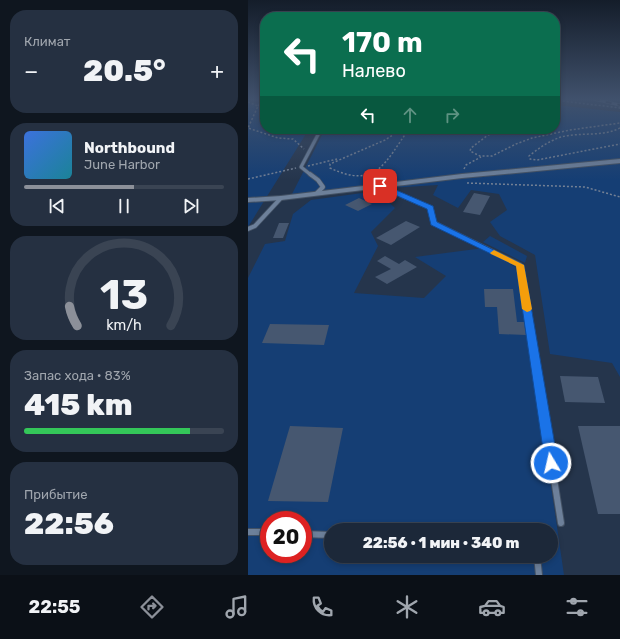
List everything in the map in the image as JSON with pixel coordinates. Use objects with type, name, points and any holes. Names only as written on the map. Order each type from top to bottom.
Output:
[{"type":"street","points":[[248,200],[281,198],[367,187],[461,180],[620,161]]},
{"type":"lane","points":[[317,193],[323,187],[318,180],[301,167],[318,134]]},
{"type":"lane","points":[[380,186],[431,208],[434,224],[520,265],[561,523]]},
{"type":"lane","points":[[248,229],[255,226],[281,198]]},
{"type":"lane","points":[[248,532],[260,532]]},
{"type":"lane","points":[[312,534],[324,535]]},
{"type":"lane","points":[[538,563],[539,575]]},
{"type":"path","points":[[560,133],[602,126]]},
{"type":"path","points":[[248,128],[260,132]]},
{"type":"path","points":[[620,128],[617,131],[607,133],[588,133],[561,137],[545,144],[529,156],[530,159],[537,160],[620,144]]},
{"type":"path","points":[[266,134],[278,138],[293,140],[309,152]]},
{"type":"path","points":[[379,170],[369,174],[356,176],[340,173],[330,168],[330,164],[364,150],[395,134]]},
{"type":"path","points":[[367,187],[405,134]]},
{"type":"path","points":[[492,134],[488,135],[471,148],[470,151],[475,155],[482,156],[498,155],[519,142],[551,134]]},
{"type":"path","points":[[482,156],[466,165],[461,180],[585,187],[620,197]]},
{"type":"shaded area","points":[[248,126],[260,126],[260,134],[306,134],[248,227]]},
{"type":"shaded area","points":[[560,126],[620,126],[620,377],[612,363],[550,354],[535,255],[500,236],[490,222],[507,210],[499,194],[471,190],[458,208],[433,195],[438,185],[292,194],[322,134],[560,134]]},
{"type":"shaded area","points":[[377,191],[395,208],[371,232],[378,246],[354,293],[424,298],[446,276],[415,257],[484,248],[515,267],[525,307],[556,523],[324,523],[324,563],[558,563],[558,534],[564,575],[248,575],[248,278],[265,244],[285,241],[293,214],[311,200]]},
{"type":"shaded area","points":[[490,236],[527,256],[525,263],[483,242]]},
{"type":"building","points":[[474,193],[490,196],[480,215],[463,212]]},
{"type":"building","points":[[359,198],[372,204],[358,211],[345,205]]},
{"type":"building","points":[[406,221],[420,227],[391,245],[376,238]]},
{"type":"building","points":[[279,223],[289,223],[283,238],[273,238]]},
{"type":"building","points":[[385,256],[399,264],[405,260],[417,267],[387,284],[375,277],[391,269],[377,261]]},
{"type":"building","points":[[484,289],[513,289],[517,322],[524,322],[526,335],[499,334],[497,307],[485,307]]},
{"type":"building","points":[[270,324],[329,325],[324,345],[262,343]]},
{"type":"building","points":[[560,376],[598,377],[605,403],[565,402]]},
{"type":"building","points":[[290,426],[343,428],[328,502],[268,501]]},
{"type":"building","points":[[578,426],[620,426],[620,514],[598,514]]},
{"type":"slow traffic","points":[[494,253],[520,265],[527,309]]},
{"type":"route","points":[[380,186],[431,208],[434,224],[520,265],[551,463]]}]
